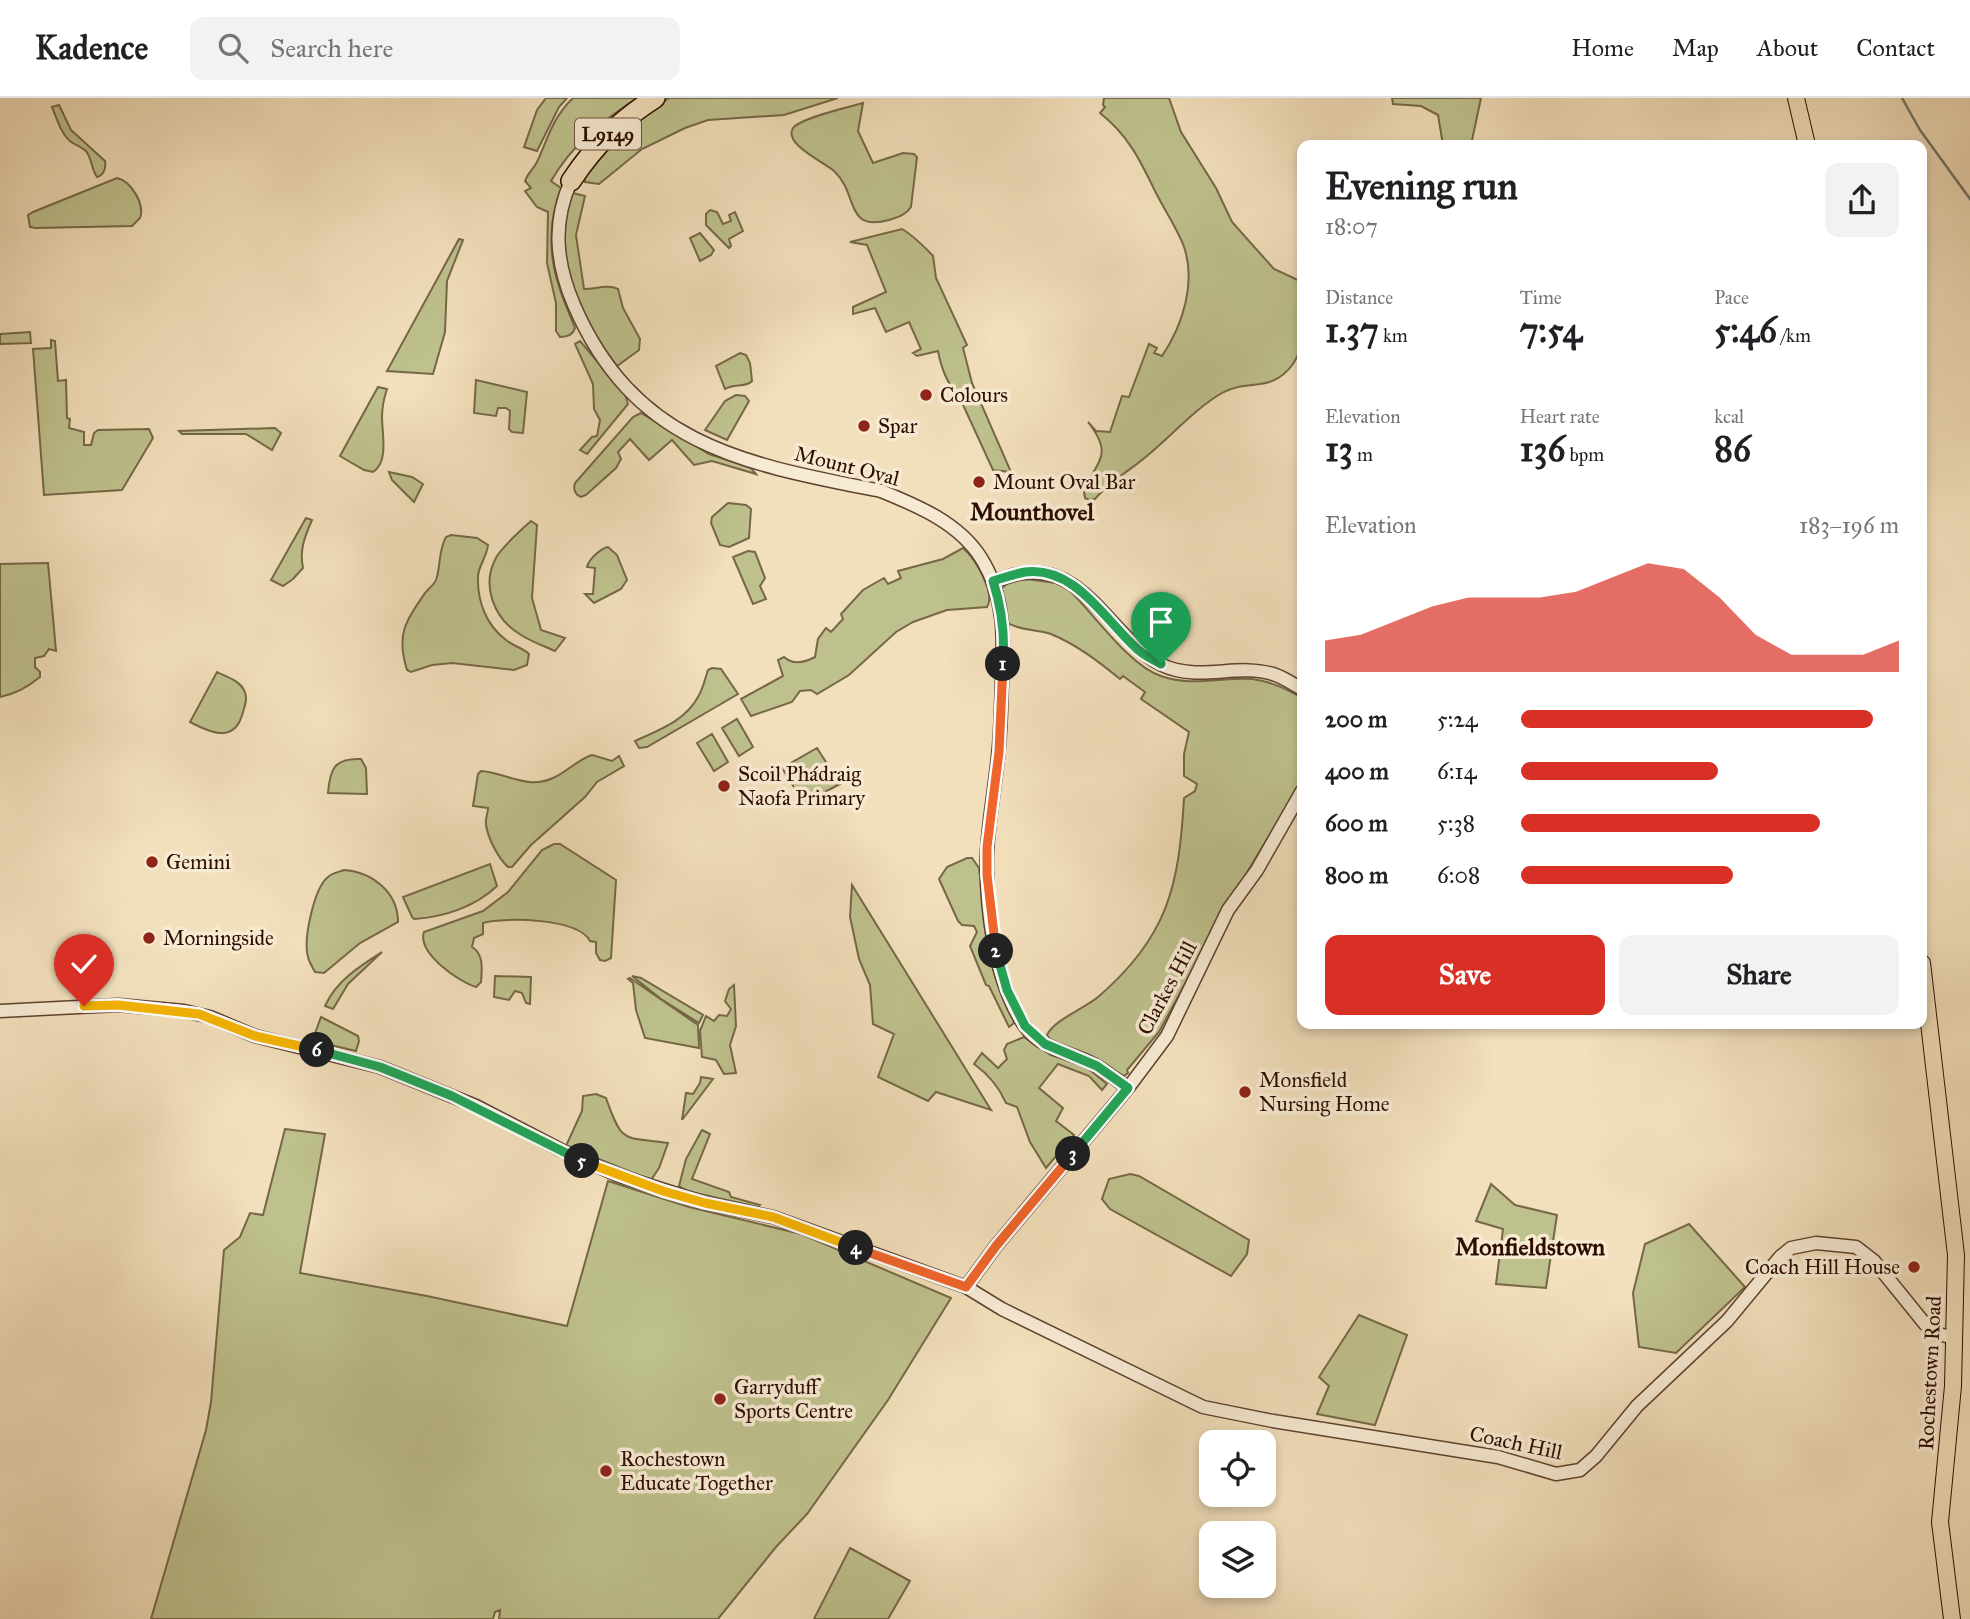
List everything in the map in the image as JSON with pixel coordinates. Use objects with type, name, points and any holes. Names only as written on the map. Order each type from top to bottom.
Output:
[{"type":"highway","name":"L9149","points":[[571,181],[601,140],[626,117],[655,98]]},
{"type":"main road","points":[[1796,98],[1805,138]]},
{"type":"main road","points":[[1805,138],[1806,98]]},
{"type":"main road","name":"Rochestown Road","points":[[1927,1006],[1956,1255],[1953,1386],[1940,1522],[1952,1619]]},
{"type":"street","name":"Mount Oval","points":[[571,181],[560,216],[557,244],[569,294],[591,341],[616,376],[639,400],[670,424],[708,447],[738,458],[881,491],[923,509],[947,523],[981,558],[993,581],[1001,612],[1004,645],[999,752],[987,847],[987,875],[999,965],[1007,990],[1025,1026],[1033,1035],[1061,1052],[1097,1066],[1128,1088]]},
{"type":"street","points":[[993,581],[1025,572],[1059,577],[1077,587],[1135,649],[1161,664],[1198,674],[1241,671],[1272,674],[1297,686]]},
{"type":"street","name":"Clarkes Hill","points":[[966,1287],[1167,1036],[1228,911],[1257,870],[1297,800]]},
{"type":"street","name":"Coach Hill","points":[[0,1011],[118,1005],[199,1014],[255,1036],[350,1059],[413,1080],[476,1106],[561,1150],[617,1175],[705,1203],[782,1220],[910,1269],[966,1287],[1002,1309],[1204,1408],[1498,1457],[1556,1474],[1580,1470],[1596,1456],[1637,1406],[1727,1321],[1780,1257],[1791,1248],[1816,1243],[1856,1247],[1874,1261],[1935,1333],[1954,1338]]},
{"type":"green space","points":[[546,98],[567,98],[559,107],[537,151],[524,147],[537,110]]},
{"type":"green space","points":[[573,98],[637,98],[589,134],[569,155],[551,181],[561,188],[552,224],[553,262],[575,328],[569,335],[560,337],[556,331],[556,303],[547,263],[548,212],[537,207],[525,191],[531,188],[525,181],[556,120]]},
{"type":"green space","points":[[669,98],[838,98],[784,115],[708,120],[642,149],[599,184],[585,182],[584,171],[645,111]]},
{"type":"green space","points":[[1104,98],[1169,98],[1181,132],[1216,188],[1232,222],[1274,269],[1297,280],[1297,358],[1285,373],[1276,379],[1241,386],[1213,399],[1095,499],[1089,500],[1085,498],[1084,492],[1102,451],[1088,422],[1096,431],[1110,432],[1122,396],[1129,397],[1149,344],[1157,348],[1154,353],[1162,356],[1182,317],[1189,273],[1187,258],[1177,230],[1132,149],[1110,121],[1100,113],[1105,107]]},
{"type":"green space","points":[[1392,98],[1481,98],[1472,140],[1442,140],[1438,115],[1421,106],[1393,104]]},
{"type":"green space","points":[[863,103],[858,131],[873,163],[903,153],[917,157],[911,207],[899,217],[889,220],[865,221],[858,216],[842,180],[799,146],[791,134],[797,124],[805,120]]},
{"type":"green space","points":[[59,105],[71,130],[105,161],[101,175],[97,177],[95,174],[86,151],[71,142],[62,131],[52,107]]},
{"type":"green space","points":[[117,178],[132,188],[139,200],[140,218],[132,226],[30,227],[28,215],[33,212]]},
{"type":"green space","points":[[573,193],[585,196],[576,235],[584,289],[618,289],[623,308],[640,339],[639,350],[617,366],[591,327],[572,285],[565,239],[566,216]]},
{"type":"green space","points":[[710,210],[717,212],[723,224],[731,221],[729,215],[735,212],[743,231],[729,239],[729,248],[706,225],[706,214]]},
{"type":"green space","points":[[902,229],[933,256],[936,278],[967,345],[963,348],[972,383],[1011,472],[993,470],[959,396],[945,375],[938,351],[917,356],[913,353],[921,349],[909,322],[886,332],[875,308],[853,314],[853,307],[886,292],[867,245],[850,242]]},
{"type":"green space","points":[[700,233],[714,250],[700,261],[690,238]]},
{"type":"green space","points":[[459,239],[463,240],[447,281],[445,332],[433,374],[387,371]]},
{"type":"green space","points":[[30,332],[31,343],[0,344],[0,334]]},
{"type":"green space","points":[[51,340],[55,341],[58,381],[66,380],[69,428],[84,432],[84,445],[91,445],[94,433],[98,430],[149,429],[153,438],[122,490],[44,495],[33,349],[51,348]]},
{"type":"green space","points":[[580,341],[625,394],[628,404],[587,454],[580,450],[592,437],[597,436],[600,420],[594,409],[593,384],[575,344]]},
{"type":"green space","points":[[740,353],[746,355],[750,363],[752,381],[725,389],[716,366]]},
{"type":"green space","points":[[476,380],[527,392],[523,433],[509,429],[510,411],[506,408],[498,408],[496,416],[474,413]]},
{"type":"green space","points":[[378,387],[387,389],[382,414],[383,455],[373,472],[364,470],[340,456]]},
{"type":"green space","points":[[736,395],[745,396],[749,401],[727,440],[705,430],[725,401]]},
{"type":"green space","points":[[641,413],[709,454],[751,468],[756,474],[712,461],[694,465],[672,440],[649,460],[630,439],[618,452],[621,459],[616,468],[586,495],[577,495],[574,490],[575,483],[633,417]]},
{"type":"green space","points":[[275,428],[281,433],[272,450],[246,434],[182,434],[179,431]]},
{"type":"green space","points":[[389,472],[412,477],[423,484],[414,502],[392,480]]},
{"type":"green space","points":[[728,503],[746,505],[751,509],[749,538],[729,547],[720,545],[711,523],[712,517]]},
{"type":"green space","points":[[306,518],[312,520],[302,549],[303,568],[283,586],[271,580]]},
{"type":"green space","points":[[531,521],[537,525],[532,598],[541,630],[565,638],[555,651],[529,640],[503,620],[492,600],[490,590],[492,567],[497,556]]},
{"type":"green space","points":[[451,535],[477,538],[488,545],[478,576],[481,603],[488,620],[499,634],[529,654],[527,665],[514,670],[452,663],[432,665],[411,672],[407,670],[402,647],[404,629],[418,603],[436,580],[443,542]]},
{"type":"green space","points":[[608,547],[617,555],[627,580],[621,589],[594,603],[585,594],[593,594],[595,568],[587,567],[595,555]]},
{"type":"green space","points":[[963,548],[973,559],[987,585],[987,607],[947,610],[913,622],[896,632],[849,675],[817,694],[811,690],[800,691],[792,702],[751,716],[741,699],[783,676],[778,660],[784,657],[799,662],[815,657],[818,639],[826,628],[831,632],[843,619],[841,614],[863,590],[884,578],[888,584],[901,578],[898,571],[943,559]]},
{"type":"green space","points":[[748,551],[755,552],[765,578],[760,586],[766,599],[753,604],[733,557]]},
{"type":"green space","points":[[48,563],[56,651],[49,649],[44,656],[35,658],[35,667],[40,672],[40,677],[22,690],[0,697],[0,564]]},
{"type":"green space","points":[[1026,579],[1056,583],[1067,588],[1124,650],[1136,661],[1161,676],[1184,681],[1259,680],[1297,696],[1297,789],[1228,904],[1159,1032],[1124,1076],[1089,1055],[1052,1043],[1047,1035],[1056,1024],[1098,997],[1122,975],[1155,931],[1173,884],[1184,798],[1195,791],[1197,784],[1184,776],[1184,754],[1189,732],[1141,699],[1145,692],[1123,676],[1120,679],[1078,648],[1051,634],[1008,623],[1001,589],[1010,581]]},
{"type":"green space","points":[[721,669],[738,694],[647,747],[639,748],[635,741],[671,724],[693,705],[703,687],[708,670]]},
{"type":"green space","points":[[217,672],[239,684],[246,696],[239,722],[234,729],[221,733],[206,730],[190,722]]},
{"type":"green space","points":[[737,719],[753,747],[739,756],[722,728]]},
{"type":"green space","points":[[712,734],[728,762],[714,771],[697,743]]},
{"type":"green space","points":[[817,748],[840,784],[804,803],[782,768]]},
{"type":"green space","points":[[592,755],[612,761],[619,756],[624,766],[597,782],[585,797],[531,845],[512,867],[508,867],[489,836],[486,823],[488,808],[473,806],[478,774],[481,771],[526,782],[544,781]]},
{"type":"green space","points":[[361,759],[366,768],[367,794],[328,793],[330,777],[335,767],[345,761]]},
{"type":"green space","points":[[560,844],[616,880],[611,958],[600,960],[596,953],[596,942],[571,928],[541,921],[508,920],[483,923],[483,934],[474,938],[472,947],[479,954],[482,967],[481,982],[476,987],[441,966],[427,949],[424,932],[483,911],[508,892],[542,850]]},
{"type":"green space","points":[[972,858],[979,868],[990,959],[1013,1018],[1014,1023],[1009,1027],[989,986],[986,985],[970,946],[977,932],[974,926],[962,925],[958,921],[939,879],[947,867]]},
{"type":"green space","points":[[490,864],[497,886],[479,900],[448,913],[425,918],[412,917],[403,897]]},
{"type":"green space","points":[[344,870],[364,875],[381,885],[393,902],[398,922],[360,943],[324,973],[315,972],[307,949],[308,927],[314,903],[328,877]]},
{"type":"green space","points":[[852,885],[991,1110],[936,1092],[928,1101],[878,1077],[894,1034],[873,1024],[870,985],[859,959],[850,917]]},
{"type":"green space","points":[[382,952],[348,984],[333,1009],[325,1006],[342,982]]},
{"type":"green space","points":[[495,976],[531,977],[530,1004],[526,1003],[522,993],[515,991],[509,1000],[494,997]]},
{"type":"green space","points":[[632,976],[641,978],[703,1015],[699,1023],[661,999]]},
{"type":"green space","points":[[628,979],[698,1025],[699,1048],[645,1038],[636,1010],[633,983]]},
{"type":"green space","points":[[734,985],[736,1026],[730,1045],[736,1073],[724,1074],[716,1060],[702,1057],[700,1031],[706,1016],[714,1021],[719,1015],[727,1016],[731,1009],[725,1001],[729,989]]},
{"type":"green space","points":[[321,1017],[358,1036],[356,1051],[318,1042],[314,1036]]},
{"type":"green space","points":[[1024,1037],[1051,1055],[1085,1066],[1107,1084],[1102,1090],[1089,1076],[1058,1064],[1039,1088],[1063,1108],[1056,1121],[1074,1135],[1046,1168],[1030,1142],[1017,1107],[1006,1103],[993,1081],[974,1064],[982,1053],[998,1068],[1007,1059],[1004,1050],[1007,1044]]},
{"type":"green space","points":[[701,1077],[713,1079],[682,1120],[686,1093],[693,1094]]},
{"type":"green space","points":[[596,1094],[606,1098],[617,1124],[626,1136],[668,1143],[659,1168],[651,1180],[566,1146],[582,1111],[583,1096]]},
{"type":"green space","points":[[285,1129],[325,1134],[300,1273],[427,1296],[567,1326],[608,1181],[689,1207],[801,1234],[951,1298],[888,1400],[807,1514],[776,1547],[718,1619],[499,1619],[500,1610],[495,1612],[493,1619],[151,1619],[206,1430],[211,1402],[224,1250],[240,1237],[250,1213],[263,1215]]},
{"type":"green space","points":[[702,1130],[710,1134],[692,1179],[729,1192],[731,1197],[760,1205],[758,1207],[687,1191],[679,1186],[686,1159]]},
{"type":"green space","points":[[1130,1174],[1139,1176],[1249,1240],[1247,1254],[1231,1276],[1110,1209],[1102,1199],[1109,1179]]},
{"type":"green space","points":[[1491,1184],[1515,1205],[1557,1215],[1546,1288],[1496,1284],[1503,1229],[1476,1221]]},
{"type":"green space","points":[[1689,1224],[1745,1287],[1676,1353],[1639,1347],[1633,1293],[1645,1244]]},
{"type":"green space","points":[[1359,1315],[1407,1335],[1375,1425],[1317,1414],[1329,1386],[1319,1377]]},
{"type":"green space","points":[[850,1548],[910,1581],[888,1619],[814,1619]]},
{"type":"waterway","points":[[1902,98],[1920,130],[1970,199]]},
{"type":"place","name":"Colours","points":[[926,395]]},
{"type":"place","name":"Spar","points":[[864,426]]},
{"type":"place","name":"Mount Oval Bar","points":[[979,482]]},
{"type":"place","name":"Scoil Phádraig Naofa Primary","points":[[724,786]]},
{"type":"place","name":"Gemini","points":[[152,862]]},
{"type":"place","name":"Morningside","points":[[149,938]]},
{"type":"place","name":"Monsfield Nursing Home","points":[[1245,1092]]},
{"type":"place","name":"Coach Hill House","points":[[1914,1267]]},
{"type":"place","name":"Garryduff Sports Centre","points":[[720,1399]]},
{"type":"place","name":"Rochestown Educate Together","points":[[606,1471]]},
{"type":"district","name":"Mounthovel","points":[[1032,512]]},
{"type":"district","name":"Monfieldstown","points":[[1530,1247]]},
{"type":"route","points":[[84,1006],[118,1005],[199,1014],[255,1036],[380,1067],[476,1106],[593,1166],[663,1191],[792,1223],[910,1269],[966,1287],[1035,1198],[1128,1088],[1097,1066],[1061,1052],[1033,1035],[1025,1026],[1007,990],[999,965],[987,875],[987,847],[999,752],[1004,645],[1001,612],[993,581],[1025,572],[1059,577],[1077,587],[1135,649],[1161,664]]}]
